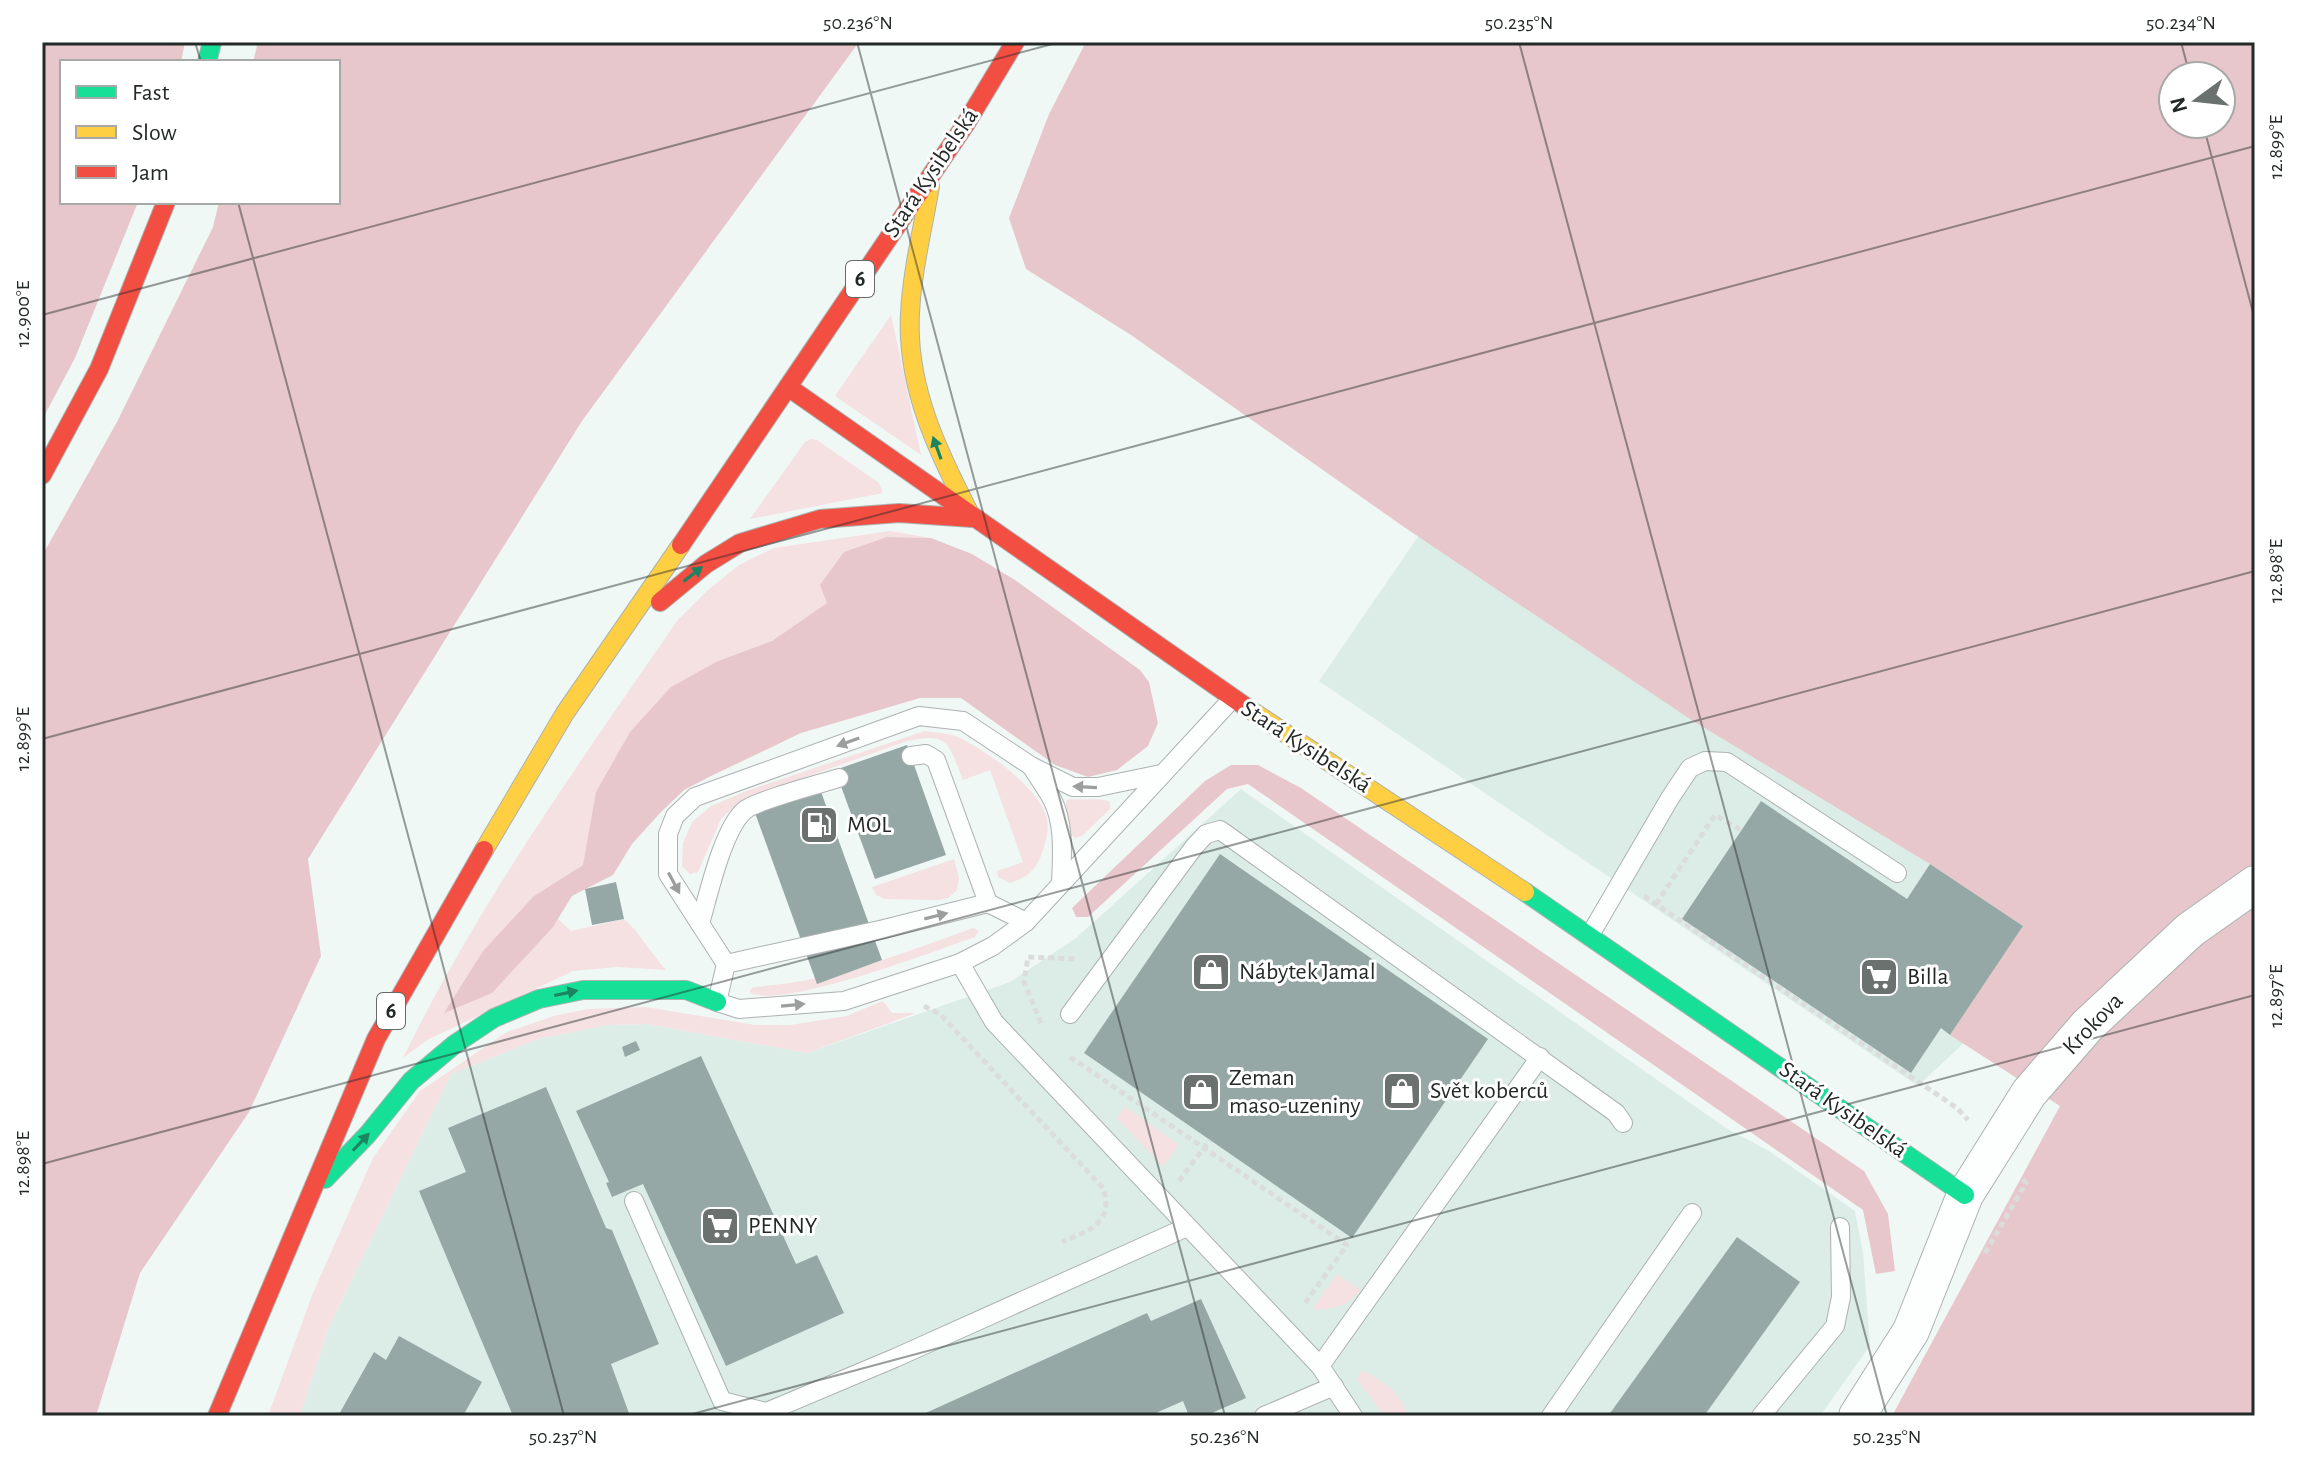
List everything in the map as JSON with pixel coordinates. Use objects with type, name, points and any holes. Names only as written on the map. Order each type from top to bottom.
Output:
[{"type":"main road","name":"Stará Kysibelská","points":[[1015,42],[965,125],[788,387],[1233,698],[1590,935],[1965,1195]]},
{"type":"main road","points":[[933,171],[909,316],[912,360],[922,406],[943,464],[972,518]]},
{"type":"main road","points":[[42,475],[99,369],[165,204]]},
{"type":"main road","name":"6","points":[[217,1416],[376,1039],[416,966],[565,713],[788,387]]},
{"type":"main road","points":[[614,644],[675,588],[740,543],[820,519],[857,515],[899,513],[972,518]]},
{"type":"main road","points":[[307,1198],[368,1134],[411,1081],[455,1044],[494,1018],[539,999],[583,990],[686,990],[717,1002]]},
{"type":"street","name":"Krokova","points":[[1965,1195],[2029,1093],[2087,1026],[2190,930],[2255,884]]},
{"type":"street","points":[[1857,1416],[1911,1331],[1965,1195]]},
{"type":"lane","points":[[1161,774],[1122,784],[1073,787],[1031,766],[963,721],[919,716],[695,797],[675,816],[668,834],[668,874],[726,964],[717,1002],[739,1009],[844,1001],[960,963],[993,946],[1026,922],[1233,698]]},
{"type":"lane","points":[[911,756],[926,754],[936,760],[988,903]]},
{"type":"lane","points":[[1590,935],[1670,798],[1690,768],[1705,761],[1727,762],[1897,873]]},
{"type":"lane","points":[[1031,766],[1053,801],[1059,820],[1063,848],[1061,883]]},
{"type":"lane","points":[[700,924],[719,859],[734,823],[746,809],[839,778]]},
{"type":"lane","points":[[1070,1014],[1194,847],[1206,834],[1220,830],[1540,1057],[1616,1113],[1623,1123]]},
{"type":"lane","points":[[726,964],[988,903],[1026,922]]},
{"type":"lane","points":[[960,963],[994,1022],[1320,1366],[1353,1416]]},
{"type":"lane","points":[[1320,1366],[1540,1057]]},
{"type":"lane","points":[[634,1201],[722,1401],[762,1414],[792,1409],[895,1358],[1187,1227]]},
{"type":"lane","points":[[1551,1416],[1692,1213]]},
{"type":"lane","points":[[1761,1416],[1835,1326],[1841,1297],[1840,1227]]},
{"type":"lane","points":[[1264,1416],[1334,1386]]},
{"type":"path","points":[[1656,904],[1715,815],[1741,830]]},
{"type":"path","points":[[1047,1034],[1034,1012],[1024,982],[1028,957],[1110,960]]},
{"type":"path","points":[[915,1007],[923,1005],[940,1014],[1103,1188],[1107,1199],[1104,1216],[1096,1226],[1062,1242]]},
{"type":"path","points":[[1065,1053],[1347,1245],[1286,1330]]},
{"type":"path","points":[[1177,1184],[1210,1140]]},
{"type":"shaded area","points":[[42,42],[185,42],[181,60],[60,60],[60,204],[137,204],[75,358],[42,420]]},
{"type":"shaded area","points":[[258,42],[859,42],[582,421],[308,859],[321,956],[249,1112],[140,1273],[96,1416],[42,1416],[42,556],[117,422],[213,227],[219,204],[340,204],[340,60],[254,60]]},
{"type":"shaded area","points":[[1086,42],[2255,42],[2255,1416],[1892,1416],[2060,1106],[1950,1035],[2023,926],[1930,864],[1693,721],[1404,527],[1131,335],[1026,269],[1009,218],[1049,114]]},
{"type":"shaded area","points":[[891,315],[921,455],[835,396]]},
{"type":"shaded area","points":[[817,440],[879,483],[883,493],[750,519],[805,442]]},
{"type":"shaded area","points":[[1430,519],[2083,931],[1918,1086],[1319,681]]},
{"type":"shaded area","points":[[890,531],[931,538],[887,537],[828,603],[772,641],[718,661],[583,865],[534,896],[551,929],[558,919],[571,931],[624,919],[666,970],[617,967],[573,971],[427,1040],[403,1058],[497,889],[677,621],[739,565],[774,548]]},
{"type":"shaded area","points":[[887,537],[931,538],[972,554],[1015,580],[1140,670],[1149,682],[1158,723],[1148,746],[1117,770],[1088,777],[1055,765],[961,698],[920,698],[801,733],[684,790],[632,844],[613,875],[572,896],[553,927],[492,993],[444,1013],[483,951],[534,896],[583,865],[596,792],[630,732],[671,687],[718,661],[772,641],[827,603],[820,585],[844,552]]},
{"type":"shaded area","points":[[925,731],[954,736],[973,745],[999,762],[1035,795],[1047,819],[1047,831],[1041,857],[1027,875],[1010,883],[998,877],[997,871],[1023,862],[990,770],[963,780],[950,749],[945,743],[931,738],[907,741],[753,796],[736,805],[721,819],[698,872],[690,874],[682,866],[683,843],[692,822],[711,806],[749,790]]},
{"type":"shaded area","points":[[1231,765],[1258,765],[1301,788],[1864,1171],[1888,1214],[1895,1271],[1876,1274],[1863,1210],[1248,784],[1227,789],[1088,917],[1076,917],[1072,908],[1205,781]]},
{"type":"shaded area","points":[[1241,789],[1726,1128],[1769,1151],[1855,1211],[1863,1253],[1870,1346],[1820,1416],[300,1416],[329,1327],[451,1074],[538,1039],[607,1025],[647,1024],[807,1053],[1010,982],[1076,938]]},
{"type":"shaded area","points":[[1067,800],[1110,802],[1110,809],[1082,836],[1075,838],[1068,832],[1065,809]]},
{"type":"shaded area","points":[[954,859],[959,878],[957,890],[948,898],[885,899],[876,895],[872,887]]},
{"type":"shaded area","points":[[973,928],[979,931],[975,937],[824,986],[766,996],[749,992],[753,987],[810,979],[865,965]]},
{"type":"shaded area","points":[[883,1001],[892,1013],[916,1013],[807,1053],[647,1024],[607,1025],[538,1039],[451,1074],[329,1327],[300,1416],[268,1416],[313,1293],[373,1158],[420,1091],[507,1032],[554,1016],[588,1009],[646,1007],[755,1025],[790,1025],[847,1016]]},
{"type":"shaded area","points":[[1125,1106],[1179,1145],[1163,1167],[1117,1118]]},
{"type":"shaded area","points":[[1337,1274],[1361,1290],[1339,1306],[1312,1309]]},
{"type":"shaded area","points":[[1362,1370],[1396,1394],[1407,1416],[1385,1416],[1357,1380]]},
{"type":"building","points":[[907,745],[946,855],[875,879],[835,770]]},
{"type":"building","points":[[820,789],[882,960],[817,984],[755,813]]},
{"type":"building","name":"Billa","points":[[1761,801],[1907,899],[1930,864],[2023,926],[1950,1035],[1941,1028],[1911,1073],[1682,919]]},
{"type":"building","points":[[1220,854],[1488,1039],[1352,1238],[1084,1053]]},
{"type":"building","points":[[616,882],[624,919],[592,925],[585,889]]},
{"type":"building","points":[[636,1041],[640,1050],[625,1057],[622,1047]]},
{"type":"building","name":"PENNY","points":[[701,1056],[796,1264],[817,1255],[844,1313],[726,1366],[643,1184],[612,1197],[606,1183],[609,1182],[576,1111]]},
{"type":"building","points":[[546,1087],[606,1228],[612,1230],[659,1344],[611,1364],[630,1416],[513,1416],[419,1191],[466,1172],[448,1128]]},
{"type":"building","points":[[1737,1237],[1800,1282],[1704,1416],[1608,1416]]},
{"type":"building","points":[[1201,1299],[1246,1398],[1205,1416],[1189,1416],[1183,1401],[1149,1416],[919,1416],[1147,1313],[1151,1321]]},
{"type":"building","points":[[399,1336],[482,1382],[463,1416],[338,1416],[374,1352],[386,1360]]},
{"type":"traffic: fast","points":[[208,60],[212,42]]},
{"type":"traffic: fast","points":[[1525,892],[1965,1195]]},
{"type":"traffic: fast","points":[[325,1179],[368,1134],[411,1081],[455,1044],[494,1018],[539,999],[583,990],[686,990],[717,1002]]},
{"type":"traffic: slow","points":[[930,186],[911,298],[913,368],[927,420],[972,518]]},
{"type":"traffic: slow","points":[[484,850],[565,713],[681,545]]},
{"type":"traffic: slow","points":[[1249,709],[1525,892]]},
{"type":"traffic: jam","points":[[681,545],[965,125],[1015,42]]},
{"type":"traffic: jam","points":[[42,475],[99,369],[165,204]]},
{"type":"traffic: jam","points":[[788,387],[1249,709]]},
{"type":"traffic: jam","points":[[660,602],[706,564],[740,543],[820,519],[899,513],[972,518]]},
{"type":"traffic: jam","points":[[217,1416],[376,1039],[484,850]]},
{"type":"place","name":"MOL","points":[[819,825]]},
{"type":"place","name":"Nábytek Jamal","points":[[1211,972]]},
{"type":"place","name":"Billa","points":[[1879,977]]},
{"type":"place","name":"Svět koberců","points":[[1402,1091]]},
{"type":"place","name":"Zeman maso-uzeniny","points":[[1201,1092]]},
{"type":"place","name":"PENNY","points":[[720,1226]]}]
